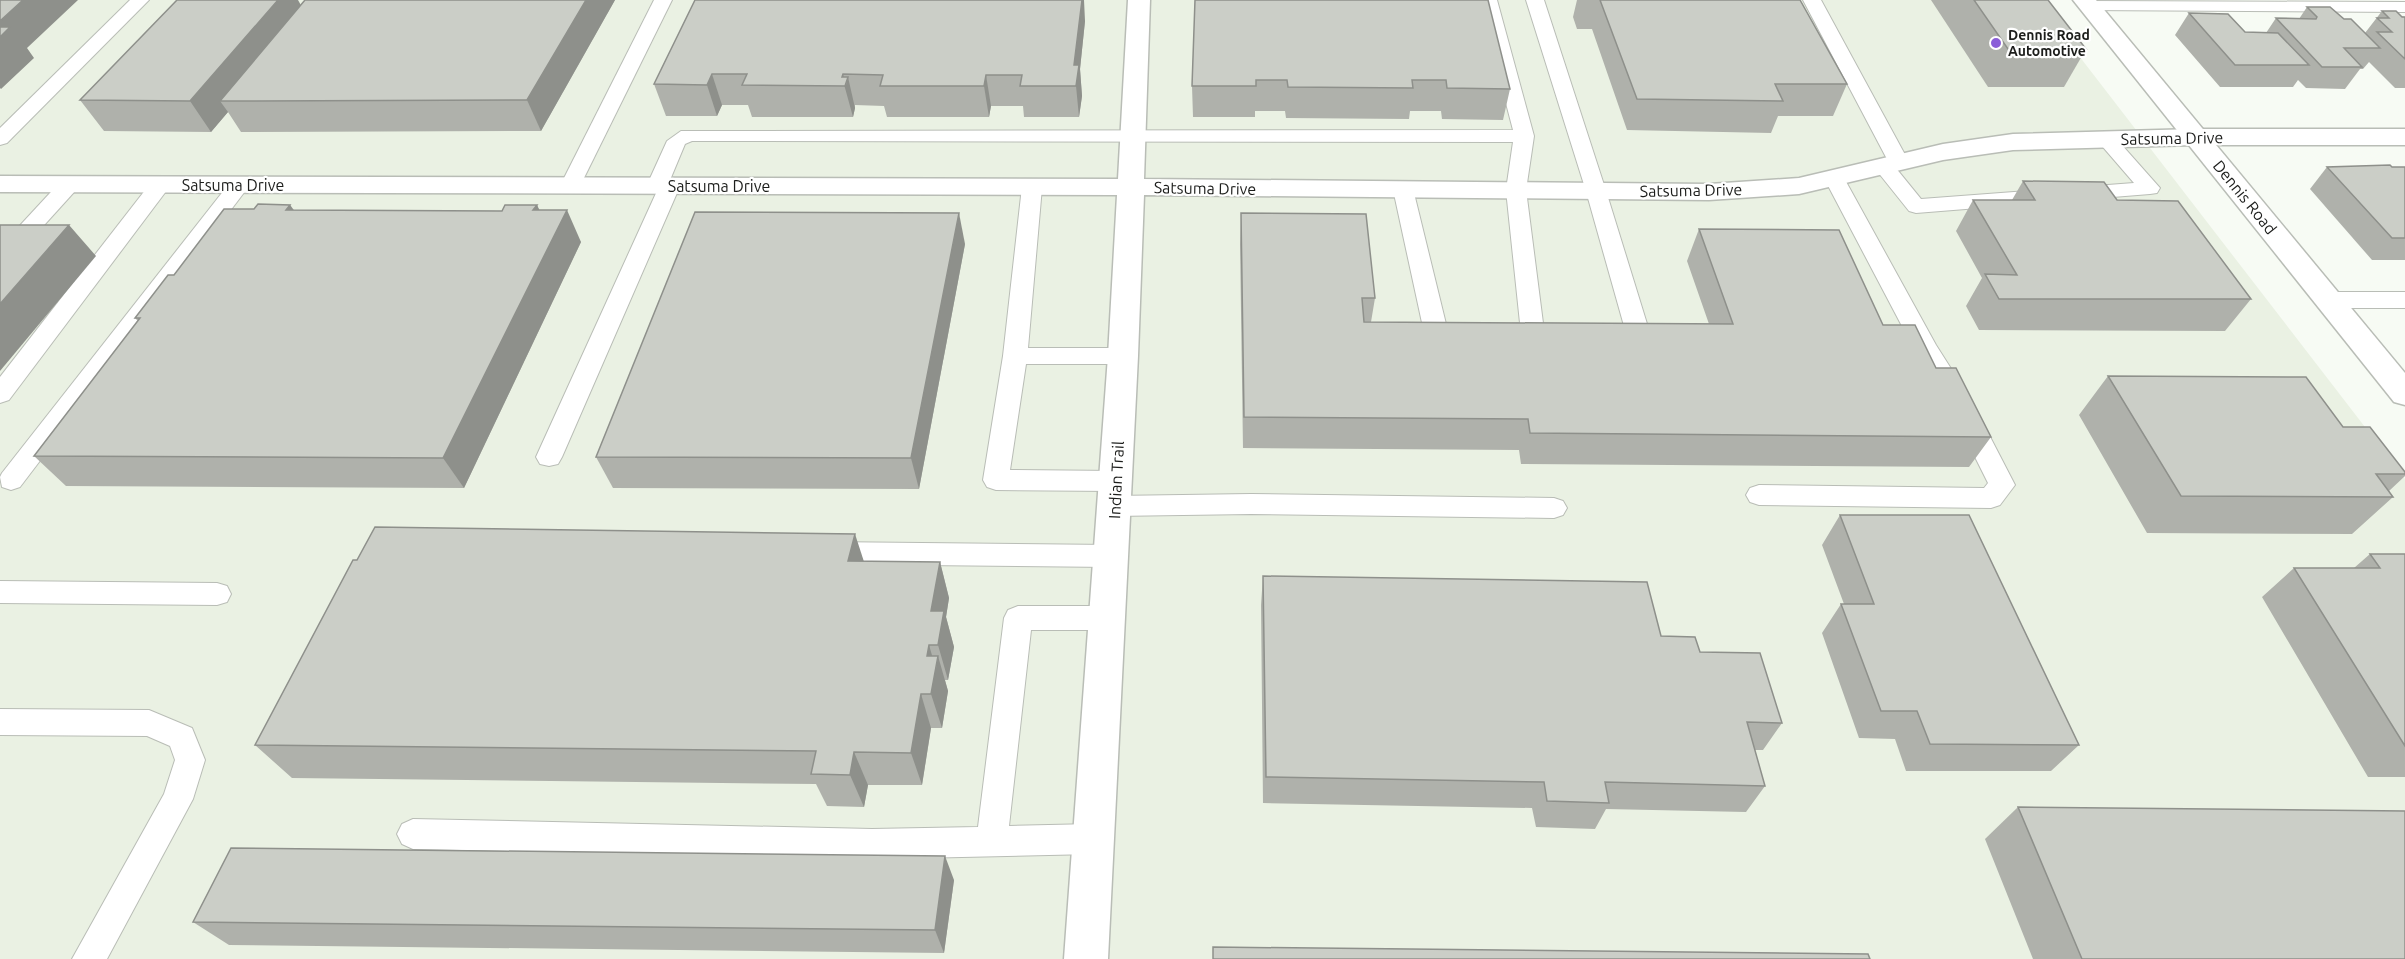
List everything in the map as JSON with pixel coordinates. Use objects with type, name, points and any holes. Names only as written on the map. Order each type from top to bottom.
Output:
[{"type":"street","name":"Indian Trail","points":[[1086,959],[1133,187],[1139,0]]},
{"type":"street","name":"Dennis Road","points":[[2087,3],[2405,394]]},
{"type":"street","name":"Satsuma Drive","points":[[0,184],[1720,191],[1799,186],[1943,152],[2013,142],[2195,136],[2405,137]]},
{"type":"lane","points":[[0,139],[140,0]]},
{"type":"lane","points":[[570,186],[663,0]]},
{"type":"lane","points":[[1403,189],[1436,332],[1532,331],[1516,190],[1524,136],[1488,0]]},
{"type":"lane","points":[[1535,0],[1596,191],[1640,340]]},
{"type":"lane","points":[[1812,0],[1891,164],[1916,206],[2150,188],[2106,139]]},
{"type":"lane","points":[[2087,3],[2405,7]]},
{"type":"lane","points":[[549,457],[663,186],[677,141],[688,135],[1524,136]]},
{"type":"lane","points":[[1759,495],[1991,498],[2002,485],[1959,400],[1926,349],[1834,178]]},
{"type":"lane","points":[[0,260],[69,185]]},
{"type":"lane","points":[[0,394],[160,185]]},
{"type":"lane","points":[[11,480],[239,185]]},
{"type":"lane","points":[[1032,187],[1015,356],[996,480],[1251,504],[1554,508]]},
{"type":"lane","points":[[2328,300],[2405,300]]},
{"type":"lane","points":[[1015,356],[1123,356]]},
{"type":"lane","points":[[800,552],[1111,556]]},
{"type":"lane","points":[[0,592],[217,594]]},
{"type":"lane","points":[[992,840],[1018,618],[1106,618]]},
{"type":"lane","points":[[0,722],[149,723],[181,737],[190,760],[178,799],[90,959]]},
{"type":"lane","points":[[413,834],[872,844],[1093,839]]},
{"type":"shaded area","points":[[0,0],[2036,0],[2405,479],[2405,959],[0,959]]},
{"type":"building","points":[[0,0],[23,0],[0,21]]},
{"type":"building","points":[[177,0],[278,0],[190,101],[80,100]]},
{"type":"building","points":[[305,0],[586,0],[527,100],[220,101]]},
{"type":"building","points":[[695,0],[1082,0],[1074,65],[1079,65],[1076,86],[1020,86],[1022,75],[986,75],[984,86],[880,86],[883,75],[843,74],[842,77],[848,77],[845,86],[742,85],[747,74],[712,74],[707,85],[654,84]]},
{"type":"building","points":[[1195,0],[1488,0],[1510,89],[1447,88],[1446,80],[1412,80],[1413,88],[1288,87],[1287,80],[1256,80],[1256,86],[1192,86]]},
{"type":"building","points":[[1600,0],[1800,0],[1847,84],[1775,84],[1783,101],[1637,99]]},
{"type":"building","points":[[1974,0],[2048,0],[2086,49],[2008,49]]},
{"type":"building","points":[[2307,7],[2330,7],[2344,19],[2351,19],[2380,48],[2344,48],[2362,67],[2322,67],[2276,18],[2316,19],[2317,17]]},
{"type":"building","points":[[2382,11],[2396,11],[2405,17],[2405,59],[2377,32],[2392,32],[2377,18],[2389,18]]},
{"type":"building","points":[[2189,13],[2228,14],[2245,32],[2278,33],[2309,65],[2235,65]]},
{"type":"building","points":[[0,27],[10,27],[0,37]]},
{"type":"building","points":[[2390,165],[2405,167],[2405,238],[2392,238],[2327,167]]},
{"type":"building","points":[[2023,181],[2104,182],[2117,200],[2178,201],[2251,299],[1999,299],[1985,274],[2017,275],[1973,200],[2035,200]]},
{"type":"building","points":[[258,204],[290,205],[286,210],[502,211],[505,205],[537,205],[533,210],[567,210],[443,458],[34,456],[140,318],[135,318],[168,275],[174,275],[224,209],[254,209]]},
{"type":"building","points":[[695,212],[959,213],[911,458],[596,457]]},
{"type":"building","points":[[1241,213],[1366,214],[1375,298],[1362,298],[1364,322],[1733,324],[1699,229],[1839,230],[1883,325],[1915,325],[1936,368],[1956,368],[1991,437],[1530,433],[1528,419],[1244,417]]},
{"type":"building","points":[[0,225],[69,225],[0,304]]},
{"type":"building","points":[[2108,376],[2306,377],[2343,427],[2370,427],[2405,474],[2376,474],[2393,497],[2181,496]]},
{"type":"building","points":[[1840,515],[1969,515],[2079,745],[1930,744],[1917,711],[1881,711],[1841,604],[1874,604]]},
{"type":"building","points":[[375,527],[855,534],[848,561],[940,562],[931,611],[944,611],[938,645],[929,645],[927,656],[938,656],[931,694],[921,694],[911,753],[854,752],[850,775],[811,774],[816,751],[255,745],[353,560],[357,560]]},
{"type":"building","points":[[2370,554],[2405,554],[2405,746],[2294,568],[2380,568]]},
{"type":"building","points":[[1263,576],[1647,582],[1661,636],[1695,637],[1700,652],[1760,653],[1782,723],[1747,722],[1765,786],[1605,782],[1609,803],[1547,801],[1544,782],[1266,777]]},
{"type":"building","points":[[2018,807],[2405,811],[2405,959],[2082,959]]},
{"type":"building","points":[[231,848],[945,856],[935,930],[193,922]]},
{"type":"building","points":[[1213,947],[1868,954],[1870,959],[1213,959]]},
{"type":"place","name":"Dennis Road Automotive","points":[[1996,43]]}]
